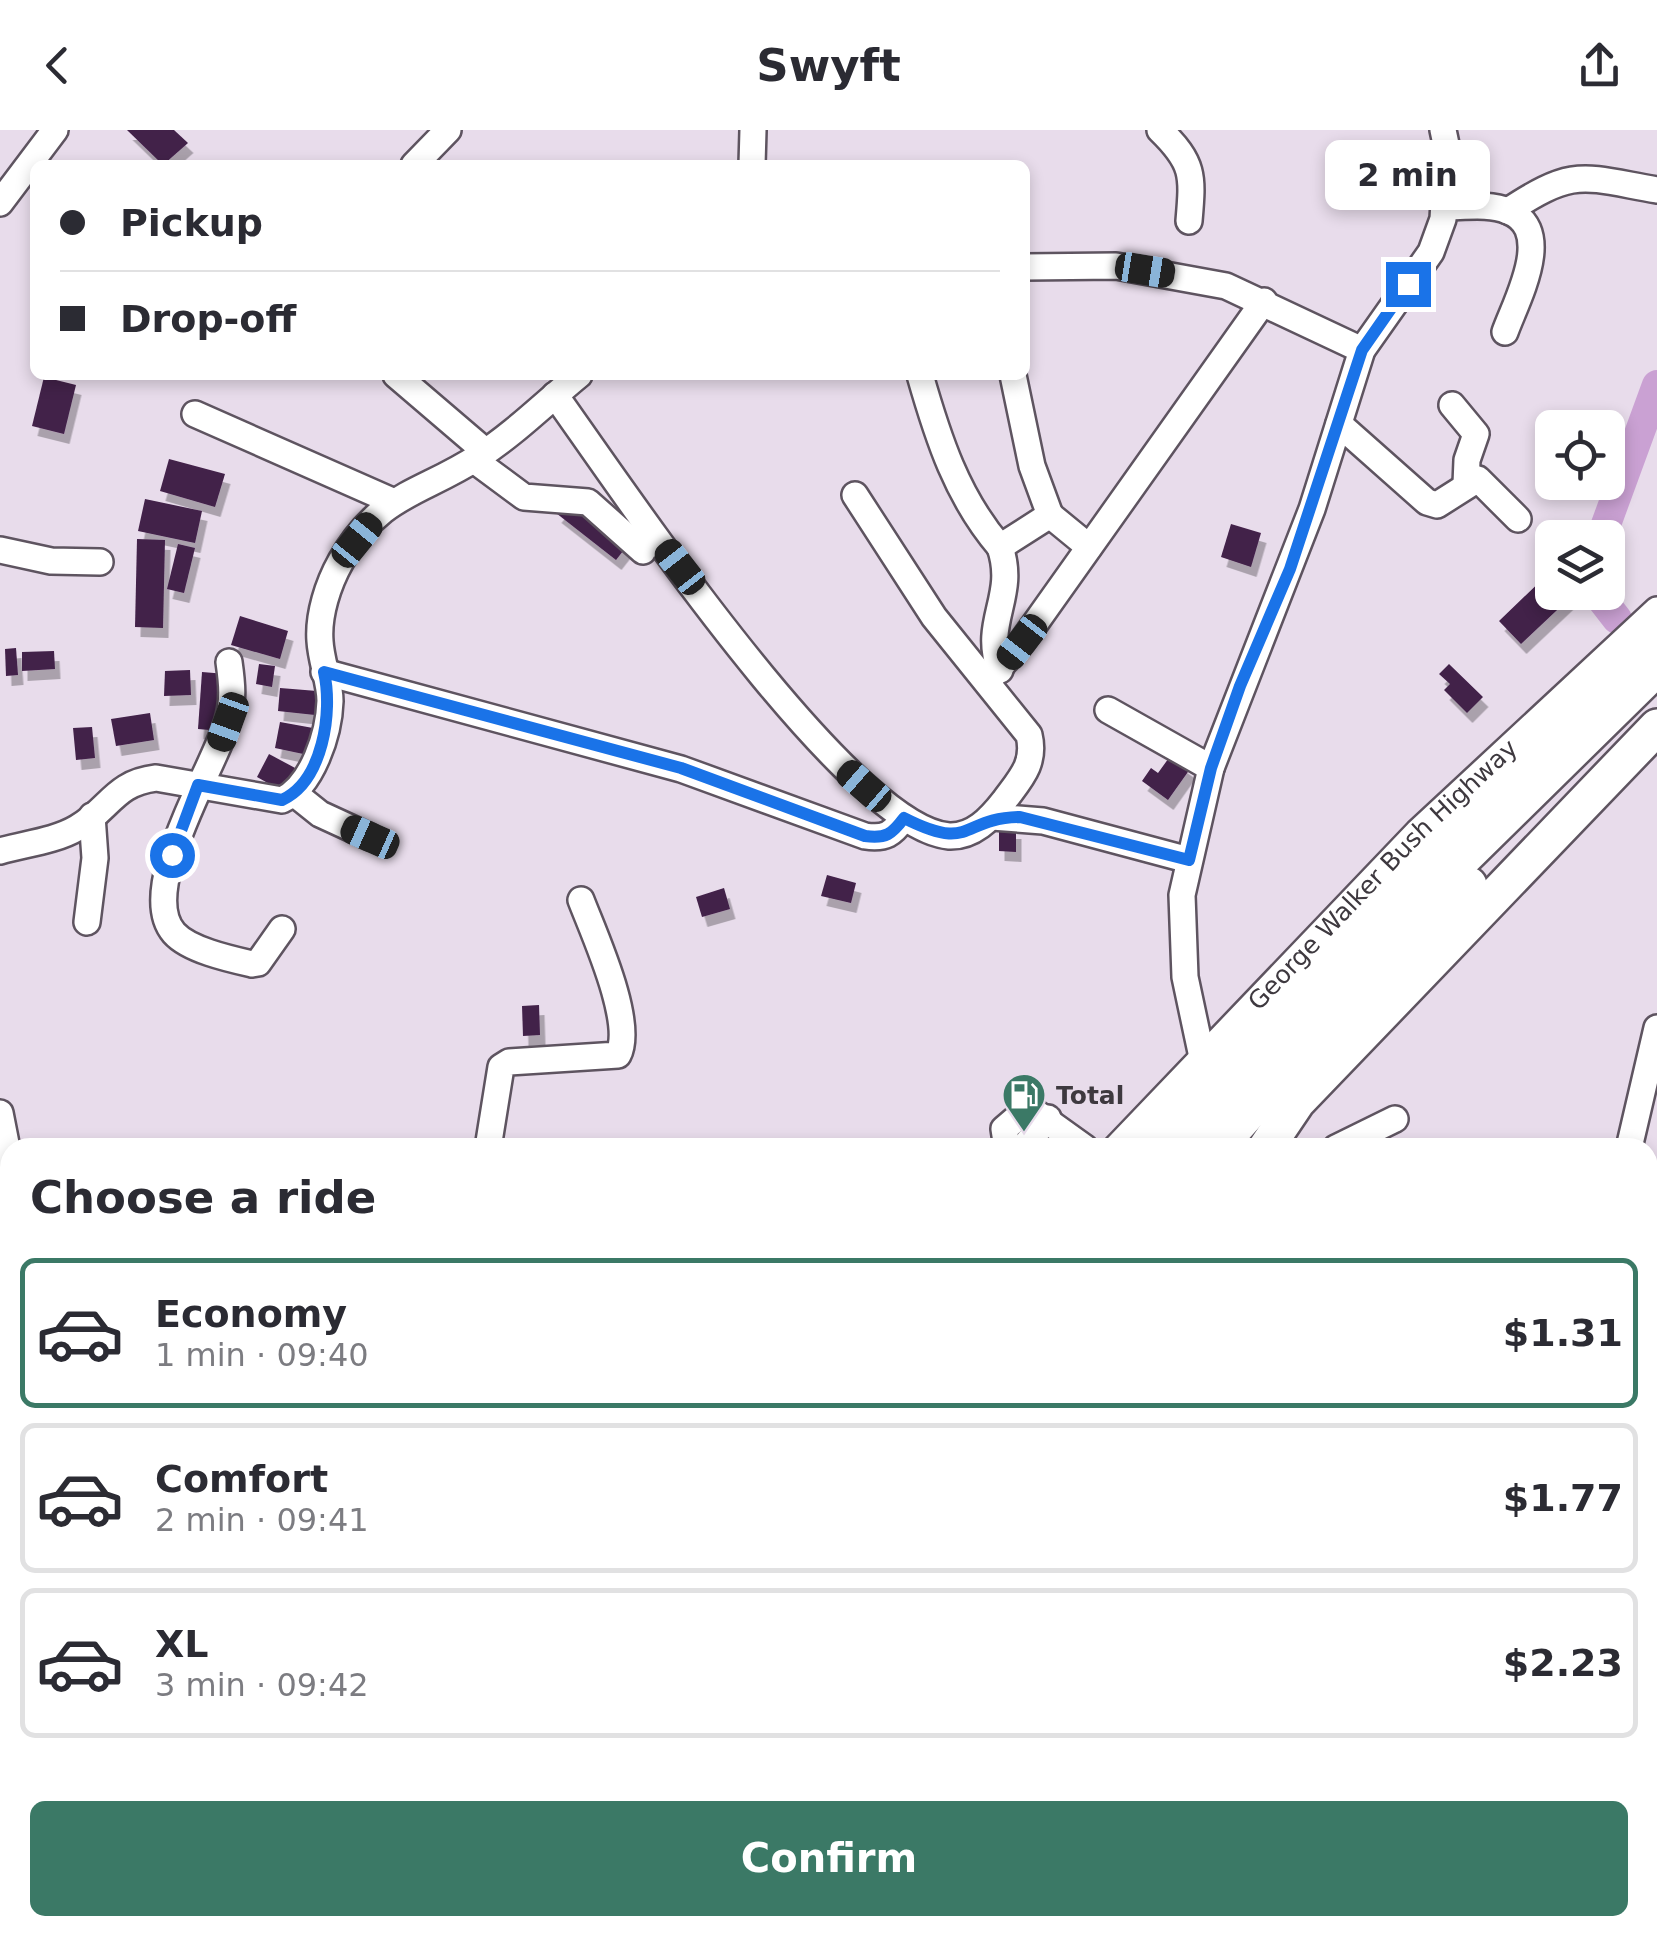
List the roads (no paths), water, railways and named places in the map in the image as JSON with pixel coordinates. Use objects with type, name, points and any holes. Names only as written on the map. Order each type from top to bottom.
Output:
[{"type":"highway","points":[[1154,1138],[1258,1061],[1396,884],[1611,676],[1657,638]]},
{"type":"highway","name":"George Walker Bush Highway","points":[[1186,1138],[1258,1061],[1657,668]]},
{"type":"highway","name":"George Walker Bush Highway","points":[[1222,1138],[1258,1061],[1657,700]]},
{"type":"highway","points":[[1273,1138],[1298,1102],[1657,727]]},
{"type":"street","points":[[33,160],[55,130]]},
{"type":"street","points":[[419,160],[448,130]]},
{"type":"street","points":[[752,160],[753,130]]},
{"type":"street","points":[[1160,130],[1187,158],[1193,175],[1189,220]]},
{"type":"street","points":[[1202,1056],[1181,936],[1189,860],[1211,768],[1240,686],[1290,569],[1362,350],[1431,252],[1444,207],[1447,149],[1443,130]]},
{"type":"street","points":[[0,204],[30,164]]},
{"type":"street","points":[[1508,211],[1552,183],[1568,178],[1657,190]]},
{"type":"street","points":[[1444,207],[1508,211],[1521,219],[1533,252],[1505,332]]},
{"type":"street","points":[[1030,266],[1116,266],[1226,286],[1362,350]]},
{"type":"street","points":[[994,676],[1264,301]]},
{"type":"street","points":[[401,380],[524,497],[538,502],[568,497],[588,502],[643,550]]},
{"type":"street","points":[[0,850],[69,832],[124,786],[139,780],[198,785],[282,800],[295,794],[305,783],[326,725],[330,699],[324,672],[322,608],[341,561],[392,502],[480,456],[573,380]]},
{"type":"street","points":[[922,380],[958,485],[977,520],[1000,547],[1007,572],[991,646],[994,676]]},
{"type":"street","points":[[1013,380],[1032,466],[1050,515],[1089,547]]},
{"type":"street","points":[[555,396],[660,541],[846,770],[904,818],[952,836],[972,831],[992,817],[1029,767],[1033,751],[1030,735],[994,676],[934,618],[855,495]]},
{"type":"street","points":[[1452,405],[1476,434],[1467,460],[1466,484]]},
{"type":"street","points":[[195,414],[392,502]]},
{"type":"street","points":[[1339,424],[1427,502],[1437,505],[1478,480],[1518,519]]},
{"type":"street","points":[[1000,547],[1050,515]]},
{"type":"street","points":[[0,550],[52,561],[100,562]]},
{"type":"street","name":"George Walker Bush Highway","points":[[1125,1138],[1418,832],[1657,610]]},
{"type":"street","points":[[229,662],[234,696],[228,722],[198,785],[169,867],[168,924],[176,936],[252,964],[282,929]]},
{"type":"street","points":[[324,672],[681,768],[865,836],[881,838],[892,834],[904,818]]},
{"type":"street","points":[[1108,710],[1211,768]]},
{"type":"street","points":[[295,794],[320,814],[370,837]]},
{"type":"street","points":[[87,922],[96,858],[92,816]]},
{"type":"street","points":[[992,817],[1044,821],[1189,860]]},
{"type":"street","points":[[490,1138],[501,1067],[509,1062],[618,1055],[622,1050],[624,1034],[614,996],[581,900]]},
{"type":"street","points":[[1631,1138],[1657,1028]]},
{"type":"street","points":[[1005,1138],[1004,1130],[1025,1111],[1048,1118],[1067,1138]]},
{"type":"street","points":[[1031,1138],[1048,1118]]},
{"type":"street","points":[[1356,1138],[1395,1119]]},
{"type":"waterway","points":[[1608,520],[1657,385]]},
{"type":"waterway","points":[[1610,610],[1617,619]]},
{"type":"place","name":"Total","points":[[1024,1133]]}]
